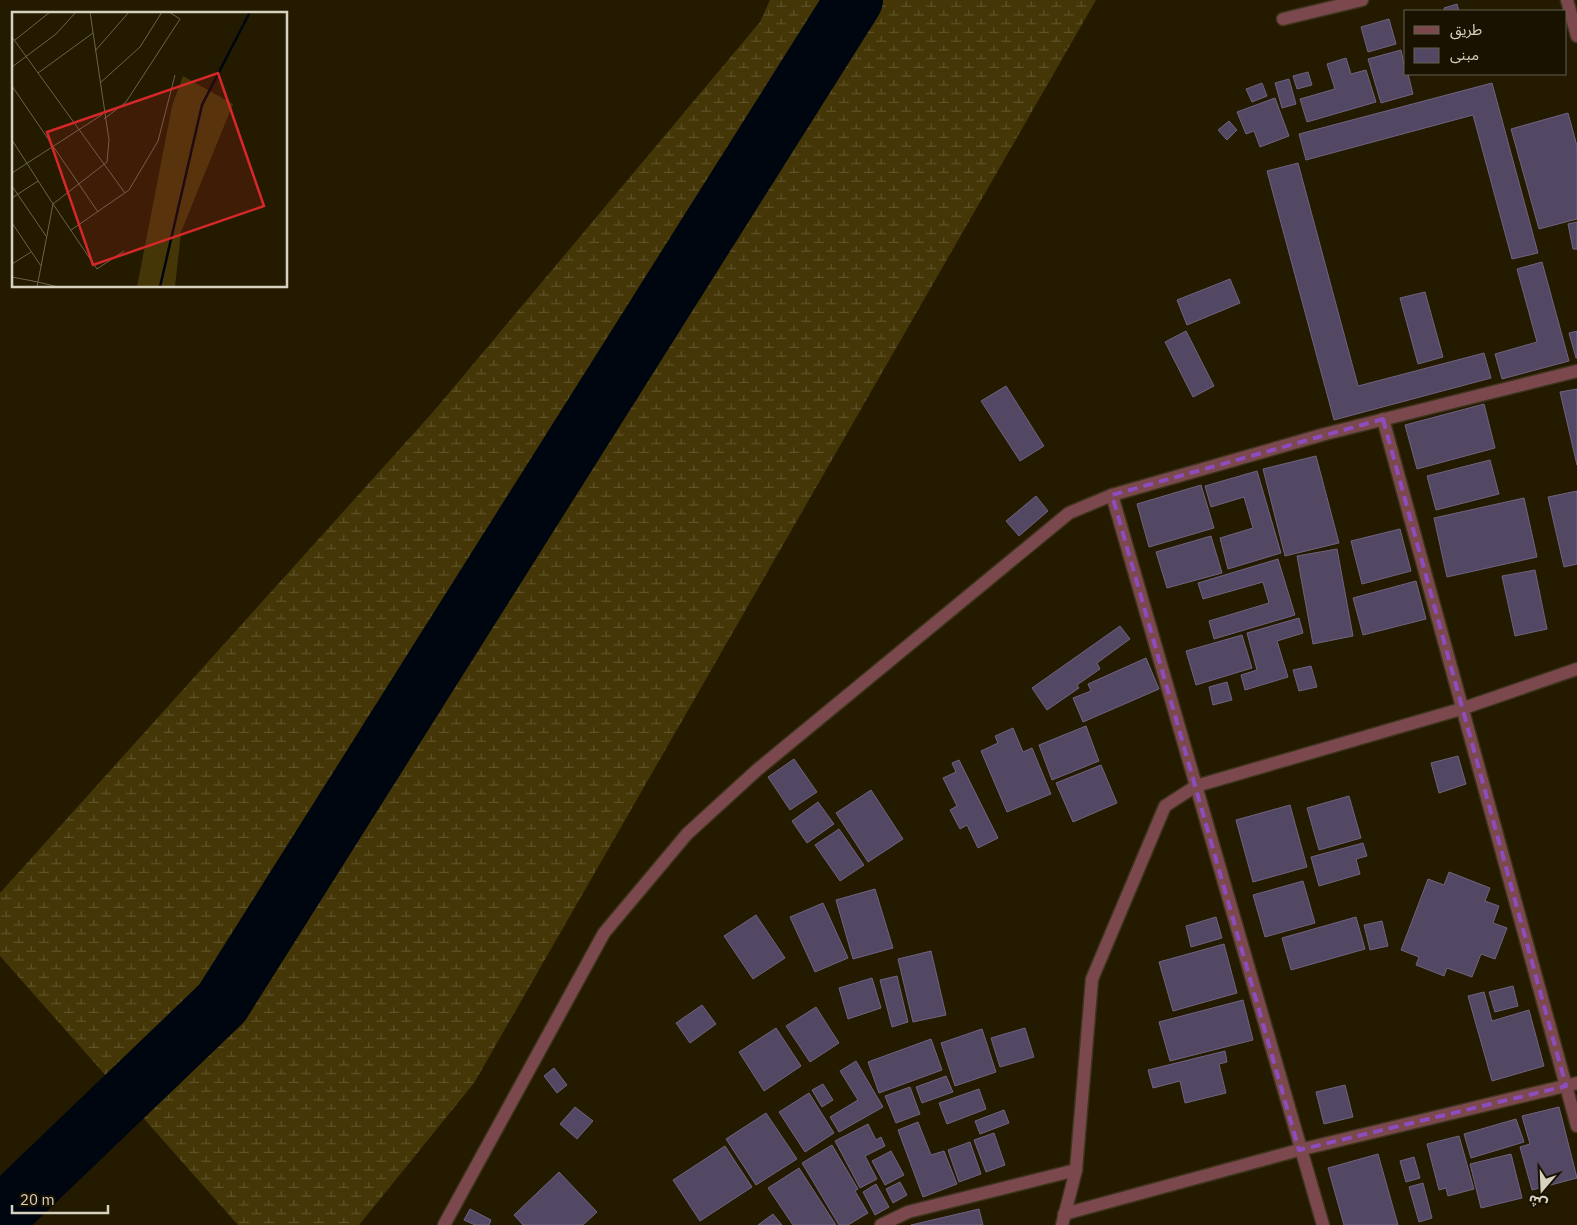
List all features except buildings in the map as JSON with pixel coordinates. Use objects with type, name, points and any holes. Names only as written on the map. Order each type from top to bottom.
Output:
[{"type":"street","points":[[1283,19],[1362,0]]},
{"type":"street","points":[[1567,0],[1577,36]]},
{"type":"street","points":[[444,1225],[604,933],[687,834],[757,770],[1069,513],[1112,496],[1383,420],[1577,372]]},
{"type":"street","points":[[1383,420],[1461,710],[1571,1084],[1577,1126]]},
{"type":"street","points":[[1112,496],[1323,1225]]},
{"type":"street","points":[[1063,1219],[1076,1170],[1092,979],[1165,806],[1196,786],[1461,710],[1577,669]]},
{"type":"street","points":[[1063,1219],[1300,1150],[1571,1084]]},
{"type":"street","points":[[881,1225],[908,1212],[1076,1170]]},
{"type":"highlighted area","points":[[1383,419],[1566,1086],[1299,1150],[1112,495]]},
{"type":"green space","points":[[770,0],[1096,0],[474,1083],[359,1225],[238,1225],[0,956],[0,893],[433,412],[760,22]]},
{"type":"waterway","points":[[0,1216],[222,1003],[854,0]]}]
